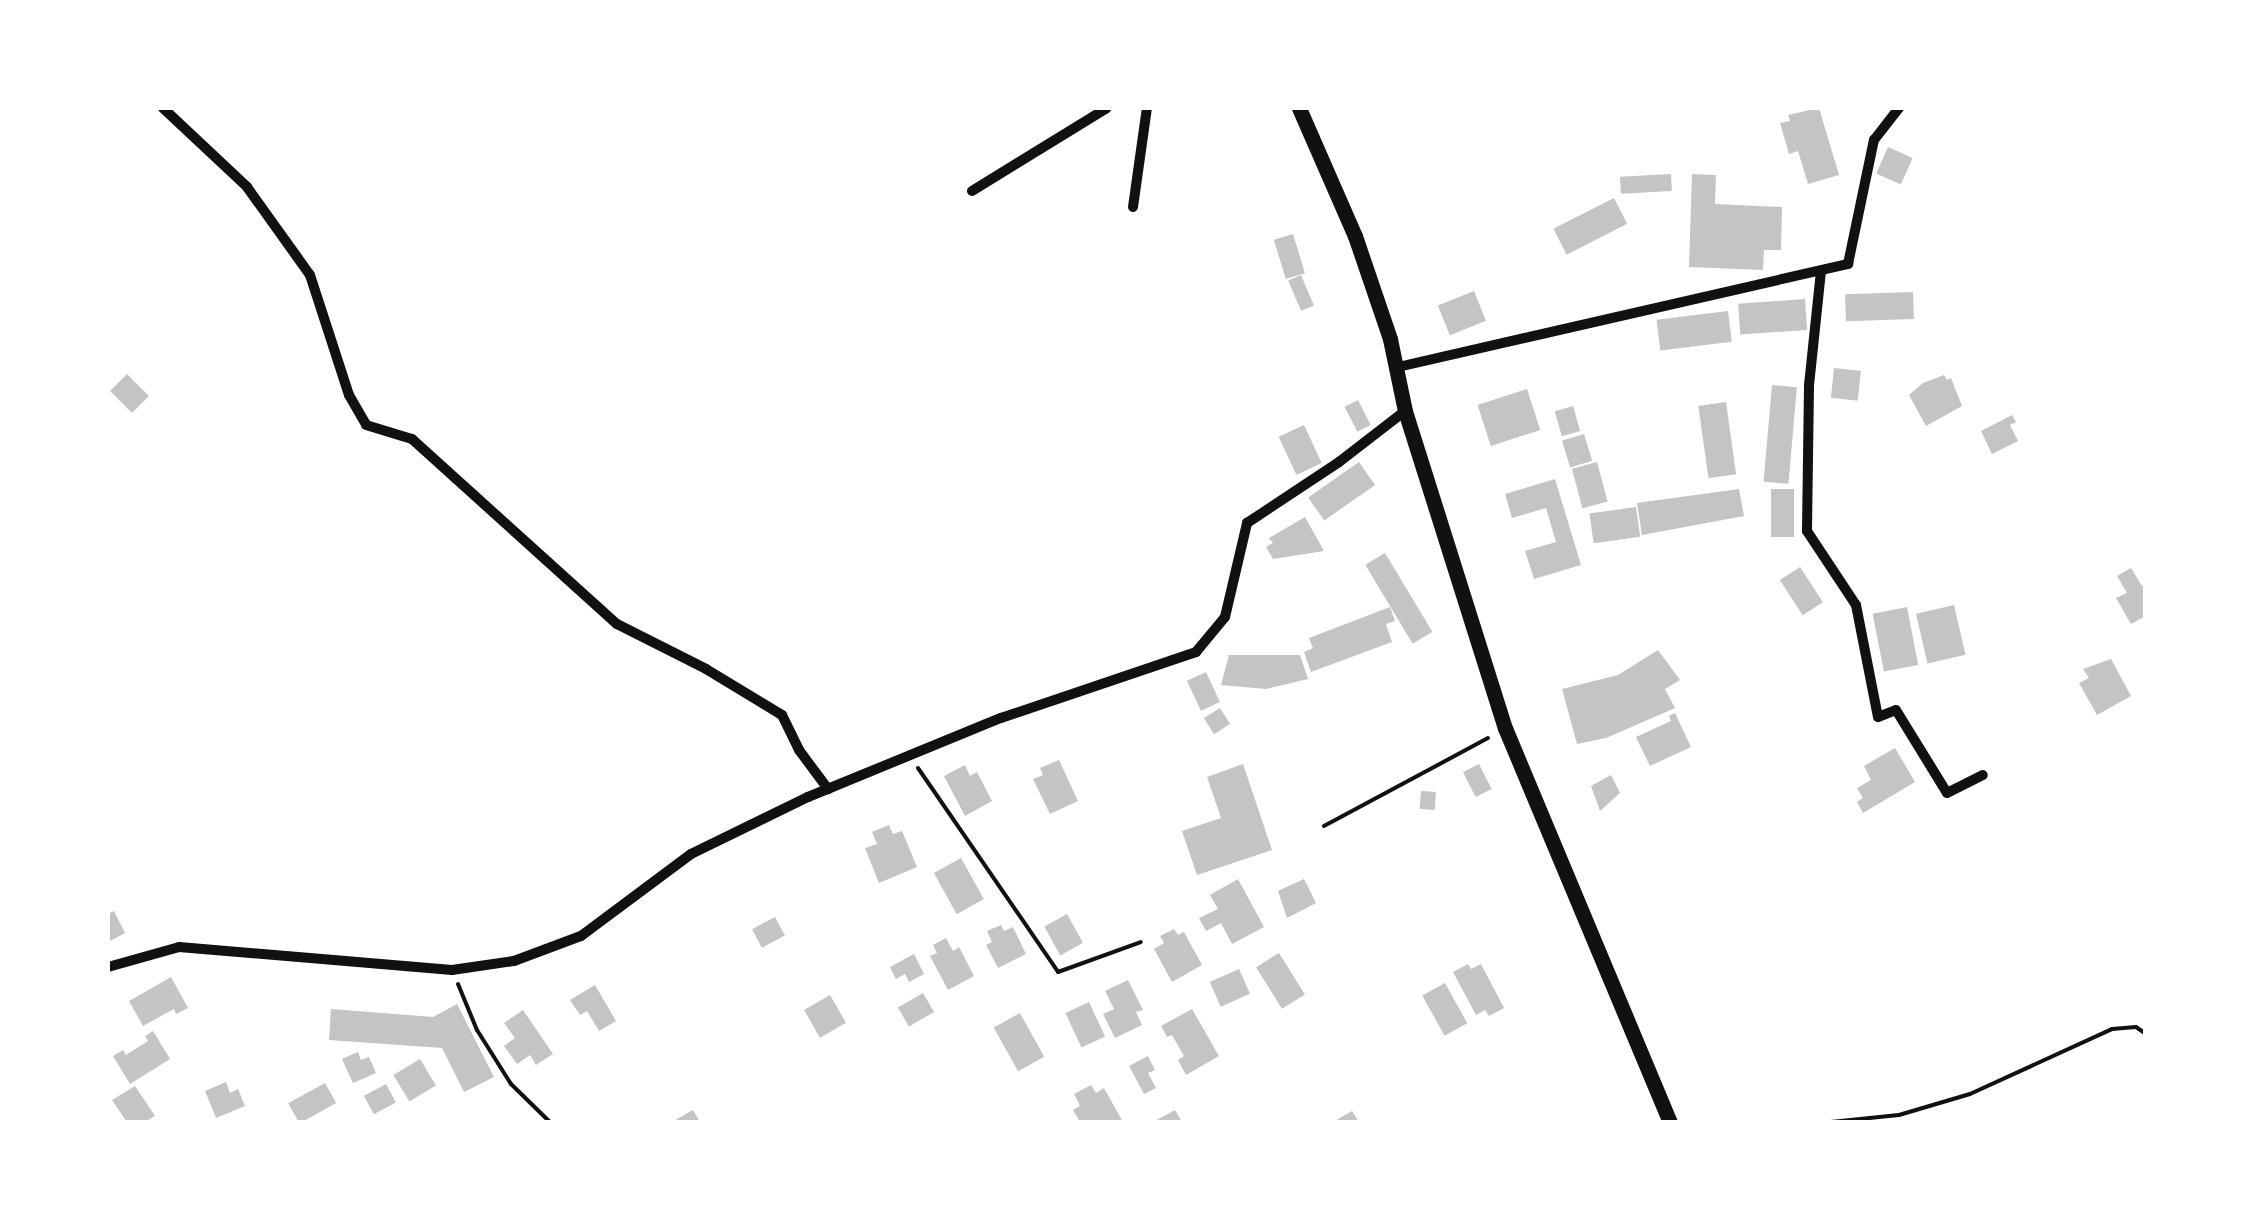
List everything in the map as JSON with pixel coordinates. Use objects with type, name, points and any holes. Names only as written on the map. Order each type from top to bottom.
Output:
[{"type":"main road","points":[[1299,108],[1355,236],[1398,367],[1404,411],[1505,728],[1670,1122]]},
{"type":"street","points":[[164,108],[247,187],[310,275],[349,394],[366,425],[412,440],[617,624],[706,669],[782,715],[798,750],[828,788]]},
{"type":"street","points":[[972,191],[1107,108]]},
{"type":"street","points":[[1133,207],[1147,108]]},
{"type":"street","points":[[1398,367],[1848,264],[1874,140],[1899,108]]},
{"type":"street","points":[[1821,270],[1809,386],[1806,531],[1856,606],[1878,716],[1896,710],[1947,793],[1983,776]]},
{"type":"street","points":[[108,967],[179,947],[452,970],[514,961],[581,936],[691,854],[828,788],[1001,718],[1196,652],[1225,617],[1248,523],[1340,462],[1404,411]]},
{"type":"path","points":[[1324,826],[1505,728]]},
{"type":"path","points":[[910,755],[1058,972],[1140,942]]},
{"type":"path","points":[[452,970],[476,1030],[511,1084],[550,1122]]},
{"type":"path","points":[[1832,1122],[1900,1115],[1970,1094],[2112,1029],[2136,1027],[2146,1034]]},
{"type":"building","points":[[1819,108],[1839,175],[1808,184],[1798,151],[1789,154],[1780,123],[1790,121],[1788,115]]},
{"type":"building","points":[[1888,147],[1913,158],[1901,184],[1876,173]]},
{"type":"building","points":[[1671,174],[1672,191],[1621,194],[1620,177]]},
{"type":"building","points":[[1692,174],[1716,175],[1715,204],[1782,207],[1781,250],[1764,250],[1763,270],[1689,267]]},
{"type":"building","points":[[1614,198],[1627,224],[1567,255],[1553,229]]},
{"type":"building","points":[[1293,234],[1305,273],[1286,279],[1274,240]]},
{"type":"building","points":[[1301,275],[1314,305],[1301,311],[1288,280]]},
{"type":"building","points":[[1474,291],[1486,321],[1450,335],[1438,306]]},
{"type":"building","points":[[1913,292],[1914,319],[1846,321],[1845,294]]},
{"type":"building","points":[[1805,299],[1807,330],[1740,335],[1738,304]]},
{"type":"building","points":[[1728,311],[1732,342],[1660,351],[1657,320]]},
{"type":"building","points":[[1834,368],[1861,371],[1858,401],[1831,398]]},
{"type":"building","points":[[127,374],[149,396],[132,413],[110,391]]},
{"type":"building","points":[[1944,375],[1947,380],[1951,378],[1962,406],[1926,426],[1909,395],[1923,383]]},
{"type":"building","points":[[1772,385],[1797,387],[1788,484],[1764,482]]},
{"type":"building","points":[[1527,389],[1540,430],[1491,446],[1478,405]]},
{"type":"building","points":[[1358,400],[1371,425],[1357,432],[1345,407]]},
{"type":"building","points":[[1726,402],[1736,474],[1708,478],[1698,406]]},
{"type":"building","points":[[1573,406],[1580,431],[1562,436],[1555,411]]},
{"type":"building","points":[[2012,415],[2016,422],[2010,425],[2018,441],[1992,454],[1981,431]]},
{"type":"building","points":[[1304,425],[1322,463],[1296,475],[1279,437]]},
{"type":"building","points":[[1584,434],[1592,461],[1570,468],[1562,441]]},
{"type":"building","points":[[1359,462],[1375,485],[1324,520],[1308,498]]},
{"type":"building","points":[[1597,462],[1608,502],[1582,508],[1572,469]]},
{"type":"building","points":[[1555,479],[1581,565],[1534,579],[1525,551],[1556,542],[1546,508],[1512,518],[1505,494]]},
{"type":"building","points":[[1739,489],[1744,516],[1642,535],[1637,503]]},
{"type":"building","points":[[1771,489],[1794,489],[1794,537],[1771,537]]},
{"type":"building","points":[[1636,507],[1640,537],[1594,543],[1589,514]]},
{"type":"building","points":[[1305,517],[1324,551],[1273,559],[1266,547],[1273,543],[1269,538]]},
{"type":"building","points":[[1385,553],[1432,632],[1413,644],[1365,565]]},
{"type":"building","points":[[1800,567],[1823,602],[1803,615],[1780,580]]},
{"type":"building","points":[[2131,568],[2142,586],[2146,584],[2146,616],[2131,624],[2116,598],[2127,593],[2117,576]]},
{"type":"building","points":[[1954,605],[1965,655],[1927,663],[1916,614]]},
{"type":"building","points":[[1390,607],[1395,621],[1386,624],[1392,642],[1311,672],[1304,652],[1313,648],[1309,638]]},
{"type":"building","points":[[1907,607],[1918,665],[1884,672],[1873,614]]},
{"type":"building","points":[[1658,650],[1680,680],[1665,689],[1675,708],[1606,738],[1577,744],[1562,689],[1618,675]]},
{"type":"building","points":[[1229,655],[1300,655],[1308,679],[1266,689],[1221,685]]},
{"type":"building","points":[[2111,659],[2131,696],[2097,715],[2079,683],[2089,678],[2083,669]]},
{"type":"building","points":[[1206,672],[1220,702],[1201,711],[1187,681]]},
{"type":"building","points":[[1220,708],[1230,724],[1214,734],[1204,718]]},
{"type":"building","points":[[1675,713],[1691,747],[1650,766],[1636,737],[1671,721],[1669,716]]},
{"type":"building","points":[[1895,748],[1915,782],[1863,813],[1857,802],[1863,798],[1857,788],[1871,780],[1864,766]]},
{"type":"building","points":[[1059,760],[1078,801],[1050,814],[1033,779],[1043,775],[1040,768]]},
{"type":"building","points":[[1243,764],[1272,850],[1197,875],[1182,831],[1221,818],[1207,777]]},
{"type":"building","points":[[1479,764],[1492,789],[1476,797],[1463,772]]},
{"type":"building","points":[[965,765],[970,776],[977,772],[992,801],[965,816],[944,776]]},
{"type":"building","points":[[1611,775],[1620,793],[1600,811],[1591,786]]},
{"type":"building","points":[[1421,791],[1436,792],[1435,810],[1420,809]]},
{"type":"building","points":[[889,825],[893,834],[902,831],[917,867],[879,883],[865,848],[877,844],[872,832]]},
{"type":"building","points":[[961,858],[984,899],[957,914],[934,873]]},
{"type":"building","points":[[1238,879],[1264,927],[1232,944],[1221,923],[1206,931],[1199,918],[1218,909],[1210,895]]},
{"type":"building","points":[[1304,879],[1316,903],[1287,918],[1278,891]]},
{"type":"building","points":[[114,911],[125,933],[108,942],[108,914]]},
{"type":"building","points":[[1067,914],[1083,943],[1060,955],[1044,927]]},
{"type":"building","points":[[775,917],[785,936],[762,948],[752,929]]},
{"type":"building","points":[[1001,925],[1004,931],[1013,927],[1026,954],[998,968],[986,945],[992,942],[987,931]]},
{"type":"building","points":[[1174,929],[1178,935],[1184,932],[1202,965],[1172,982],[1154,949],[1164,943],[1160,936]]},
{"type":"building","points":[[946,938],[953,951],[959,947],[974,976],[948,990],[930,956],[937,953],[933,945]]},
{"type":"building","points":[[1279,953],[1305,995],[1282,1009],[1256,967]]},
{"type":"building","points":[[914,954],[924,974],[909,982],[905,974],[896,979],[890,967]]},
{"type":"building","points":[[1468,964],[1471,969],[1481,964],[1504,1008],[1489,1016],[1485,1010],[1476,1015],[1453,972]]},
{"type":"building","points":[[1239,969],[1250,994],[1221,1007],[1210,982]]},
{"type":"building","points":[[171,977],[188,1008],[176,1014],[174,1009],[143,1026],[129,1001]]},
{"type":"building","points":[[1128,980],[1143,1010],[1136,1012],[1142,1025],[1115,1038],[1103,1014],[1114,1009],[1105,991]]},
{"type":"building","points":[[1445,983],[1467,1023],[1445,1036],[1422,996]]},
{"type":"building","points":[[595,985],[616,1021],[599,1031],[587,1011],[580,1015],[570,1000]]},
{"type":"building","points":[[923,993],[934,1012],[909,1027],[898,1008]]},
{"type":"building","points":[[830,995],[846,1023],[820,1038],[804,1010]]},
{"type":"building","points":[[1089,1002],[1105,1036],[1081,1047],[1065,1013]]},
{"type":"building","points":[[457,1004],[494,1077],[464,1092],[442,1048],[329,1040],[331,1009],[433,1017]]},
{"type":"building","points":[[1192,1009],[1219,1056],[1186,1075],[1178,1060],[1184,1056],[1172,1035],[1167,1037],[1161,1026]]},
{"type":"building","points":[[523,1010],[553,1054],[536,1065],[530,1055],[517,1064],[504,1046],[515,1038],[504,1023]]},
{"type":"building","points":[[1020,1013],[1044,1057],[1018,1071],[994,1028]]},
{"type":"building","points":[[153,1031],[170,1059],[130,1084],[113,1056],[123,1050],[126,1055],[148,1041],[145,1036]]},
{"type":"building","points":[[358,1052],[361,1060],[369,1057],[376,1073],[353,1083],[342,1059]]},
{"type":"building","points":[[1148,1056],[1155,1070],[1148,1073],[1156,1088],[1144,1094],[1129,1066]]},
{"type":"building","points":[[420,1059],[436,1086],[409,1102],[393,1075]]},
{"type":"building","points":[[226,1082],[230,1093],[238,1089],[245,1106],[216,1118],[205,1091]]},
{"type":"building","points":[[325,1083],[336,1103],[302,1122],[288,1103]]},
{"type":"building","points":[[386,1084],[396,1103],[374,1114],[364,1096]]},
{"type":"building","points":[[1091,1085],[1096,1093],[1104,1088],[1123,1122],[1080,1122],[1073,1110],[1080,1106],[1074,1094]]},
{"type":"building","points":[[135,1086],[155,1116],[145,1122],[127,1122],[112,1100]]},
{"type":"building","points":[[693,1110],[700,1122],[672,1122]]},
{"type":"building","points":[[1175,1110],[1182,1122],[1153,1122]]},
{"type":"building","points":[[1352,1111],[1359,1122],[1333,1122]]}]
